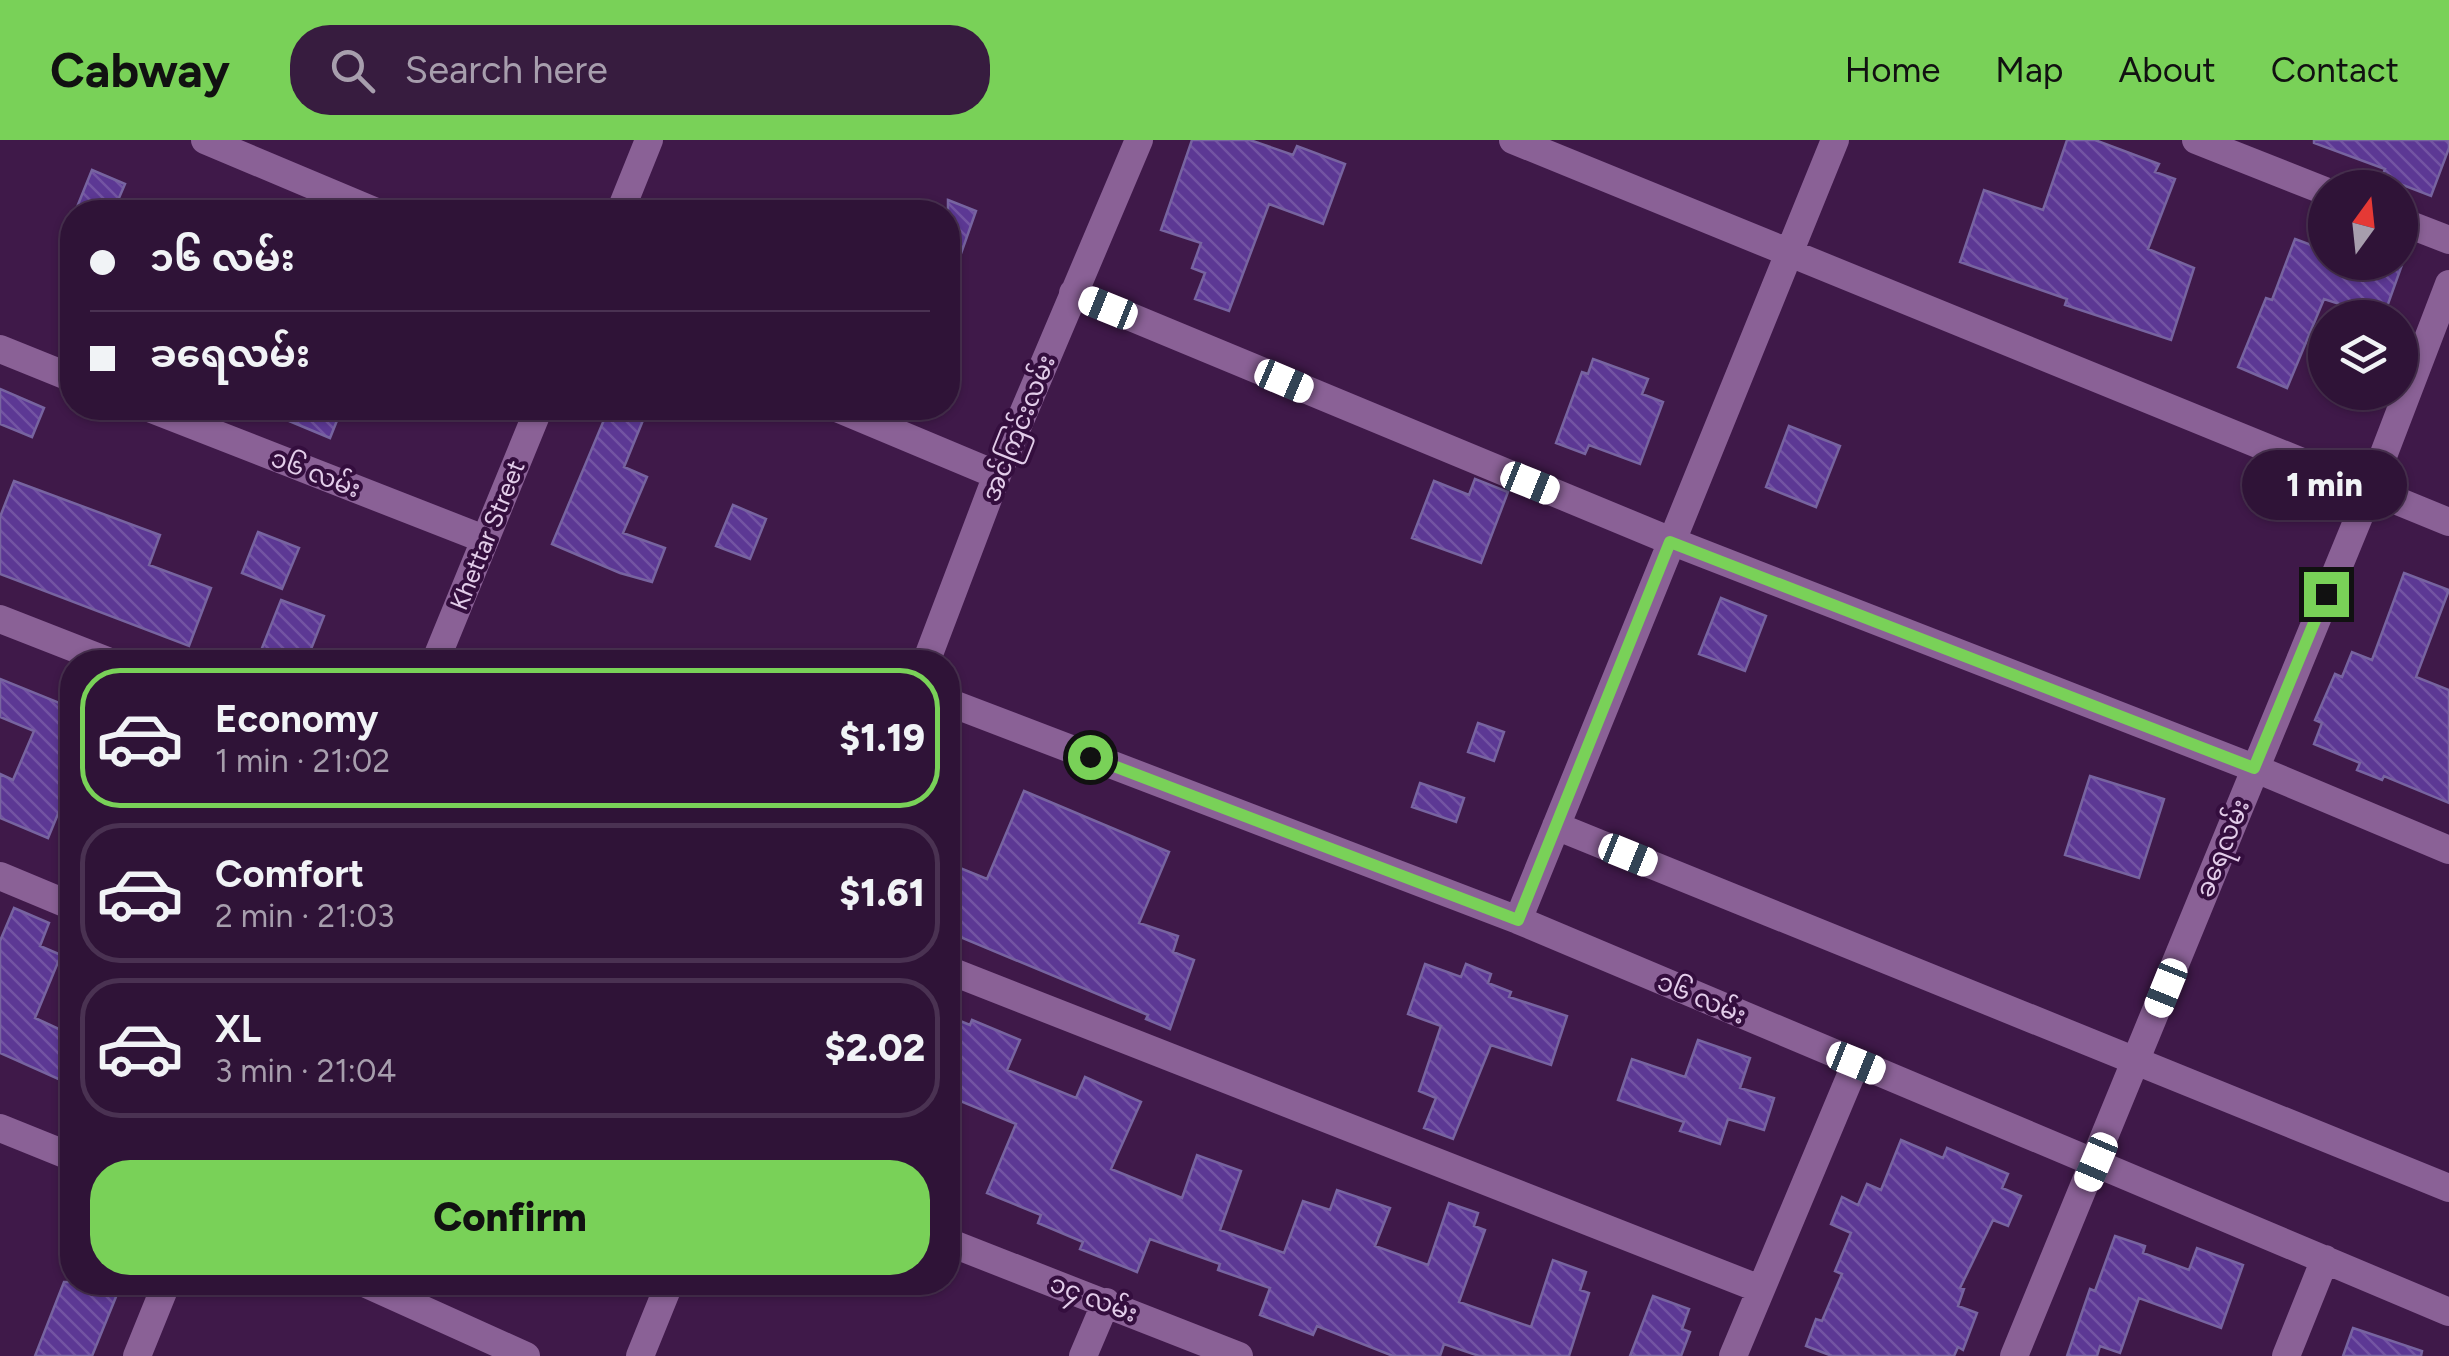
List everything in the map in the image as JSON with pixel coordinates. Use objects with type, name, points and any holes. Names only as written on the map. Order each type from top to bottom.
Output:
[{"type":"street","points":[[205,140],[348,200]]},
{"type":"street","points":[[625,200],[649,140]]},
{"type":"street","name":"အင်ကြင်းလမ်း","points":[[931,650],[997,475],[1139,140]]},
{"type":"street","points":[[1513,140],[2449,522]]},
{"type":"street","points":[[1518,920],[1835,140]]},
{"type":"street","points":[[2196,140],[2308,184]]},
{"type":"street","points":[[2418,228],[2449,240]]},
{"type":"street","name":"ခရေလမ်း","points":[[2014,1356],[2370,490],[2449,284]]},
{"type":"street","points":[[1073,293],[1670,542],[2254,768],[2449,850]]},
{"type":"street","points":[[0,349],[60,373]]},
{"type":"street","name":"၁၆ လမ်း","points":[[179,420],[484,540]]},
{"type":"street","name":"Khettar Street","points":[[440,650],[534,420]]},
{"type":"street","points":[[866,420],[997,475]]},
{"type":"street","points":[[0,618],[80,650]]},
{"type":"street","name":"၁၆ လမ်း","points":[[960,707],[1518,920],[2449,1312]]},
{"type":"street","points":[[1556,826],[2449,1188]]},
{"type":"street","points":[[0,876],[60,901]]},
{"type":"street","points":[[960,975],[1760,1289]]},
{"type":"street","points":[[1733,1356],[1856,1063]]},
{"type":"street","points":[[0,1128],[60,1153]]},
{"type":"street","name":"၁၄ လမ်း","points":[[960,1247],[1240,1356]]},
{"type":"street","points":[[2286,1356],[2324,1260]]},
{"type":"street","points":[[137,1356],[162,1295]]},
{"type":"street","points":[[391,1295],[526,1356]]},
{"type":"street","points":[[640,1356],[665,1295]]},
{"type":"street","points":[[1084,1356],[1106,1302]]},
{"type":"building","points":[[1192,140],[1250,140],[1293,155],[1297,146],[1345,164],[1323,224],[1269,204],[1229,311],[1195,299],[1205,273],[1192,268],[1201,243],[1161,230]]},
{"type":"building","points":[[2067,140],[2095,140],[2159,164],[2155,172],[2175,179],[2148,249],[2194,268],[2171,340],[2065,305],[2067,299],[1960,262],[1984,190],[2043,210]]},
{"type":"building","points":[[2449,140],[2449,148],[2431,196],[2418,191],[2418,170],[2385,170],[2314,143]]},
{"type":"building","points":[[92,170],[125,184],[118,200],[80,200]]},
{"type":"building","points":[[960,205],[976,211],[960,256]]},
{"type":"building","points":[[2295,239],[2308,244],[2308,280],[2397,280],[2389,300],[2308,300],[2308,337],[2287,388],[2238,367],[2266,298],[2272,300]]},
{"type":"building","points":[[1593,359],[1648,379],[1642,394],[1663,402],[1640,464],[1589,445],[1585,454],[1556,443],[1582,372],[1588,374]]},
{"type":"building","points":[[0,389],[44,408],[32,437],[0,424]]},
{"type":"building","points":[[287,420],[337,420],[330,438]]},
{"type":"building","points":[[604,420],[643,420],[624,467],[647,477],[623,533],[665,548],[652,582],[552,544]]},
{"type":"building","points":[[1789,426],[1840,446],[1816,507],[1766,487]]},
{"type":"building","points":[[1475,479],[1508,492],[1481,563],[1412,538],[1434,481],[1469,495]]},
{"type":"building","points":[[14,481],[160,535],[149,565],[211,588],[189,646],[0,574],[0,517]]},
{"type":"building","points":[[733,505],[766,519],[750,559],[716,546]]},
{"type":"building","points":[[258,532],[299,548],[282,589],[242,573]]},
{"type":"building","points":[[2404,573],[2449,590],[2416,677],[2449,690],[2449,803],[2384,776],[2382,780],[2357,770],[2360,763],[2314,744],[2322,723],[2315,720],[2335,674],[2342,677],[2352,652],[2372,660]]},
{"type":"building","points":[[1721,598],[1766,616],[1745,671],[1699,654]]},
{"type":"building","points":[[281,600],[324,616],[311,650],[261,650]]},
{"type":"building","points":[[0,679],[60,703],[60,809],[48,838],[0,818],[0,774],[13,780],[34,731],[0,717]]},
{"type":"building","points":[[1478,723],[1504,732],[1494,761],[1468,752]]},
{"type":"building","points":[[2090,776],[2164,799],[2139,878],[2065,855]]},
{"type":"building","points":[[1420,783],[1464,798],[1456,822],[1412,807]]},
{"type":"building","points":[[1024,791],[1169,852],[1139,923],[1178,936],[1173,952],[1194,960],[1170,1029],[1146,1019],[1148,1015],[960,937],[960,868],[987,879]]},
{"type":"building","points":[[14,908],[49,923],[40,946],[60,957],[35,1018],[60,1029],[60,1080],[0,1053],[0,941]]},
{"type":"building","points":[[1425,964],[1461,977],[1466,964],[1491,974],[1488,983],[1511,992],[1509,997],[1567,1016],[1551,1065],[1491,1045],[1453,1139],[1424,1128],[1436,1098],[1419,1091],[1441,1026],[1408,1014]]},
{"type":"building","points":[[972,1020],[1020,1040],[1007,1070],[1076,1098],[1085,1077],[1141,1102],[1111,1169],[1182,1198],[1197,1155],[1241,1171],[1220,1230],[1284,1253],[1303,1201],[1330,1210],[1337,1190],[1390,1208],[1375,1246],[1428,1265],[1449,1203],[1478,1213],[1474,1226],[1485,1230],[1459,1302],[1531,1327],[1553,1260],[1586,1272],[1580,1290],[1589,1293],[1569,1356],[1479,1356],[1444,1344],[1440,1356],[1393,1356],[1317,1326],[1313,1335],[1260,1315],[1270,1288],[1218,1270],[1220,1264],[1150,1239],[1137,1272],[1080,1249],[1083,1242],[1038,1223],[1041,1215],[987,1193],[1016,1124],[960,1101],[960,1021],[970,1025]]},
{"type":"building","points":[[1698,1040],[1750,1058],[1740,1088],[1774,1098],[1764,1130],[1728,1119],[1720,1144],[1680,1131],[1684,1122],[1618,1100],[1632,1059],[1685,1077]]},
{"type":"building","points":[[1901,1140],[1943,1158],[1947,1148],[2008,1174],[2002,1188],[2021,1196],[2008,1226],[1993,1220],[1960,1288],[1964,1289],[1958,1306],[1977,1313],[1963,1350],[1958,1347],[1954,1356],[1832,1356],[1806,1346],[1816,1319],[1822,1321],[1842,1274],[1835,1271],[1851,1233],[1831,1224],[1842,1197],[1858,1205],[1867,1184],[1881,1190]]},
{"type":"building","points":[[2115,1236],[2145,1246],[2143,1253],[2189,1270],[2197,1248],[2243,1265],[2221,1328],[2139,1298],[2120,1353],[2100,1346],[2097,1356],[2067,1356],[2090,1289],[2095,1291]]},
{"type":"building","points":[[60,1292],[117,1295],[92,1356],[35,1356]]},
{"type":"building","points":[[1653,1296],[1689,1309],[1682,1329],[1690,1332],[1681,1356],[1630,1356]]},
{"type":"building","points":[[2353,1328],[2422,1351],[2421,1356],[2343,1356]]},
{"type":"route","points":[[1090,757],[1518,920],[1670,542],[2254,768],[2326,594]]}]
